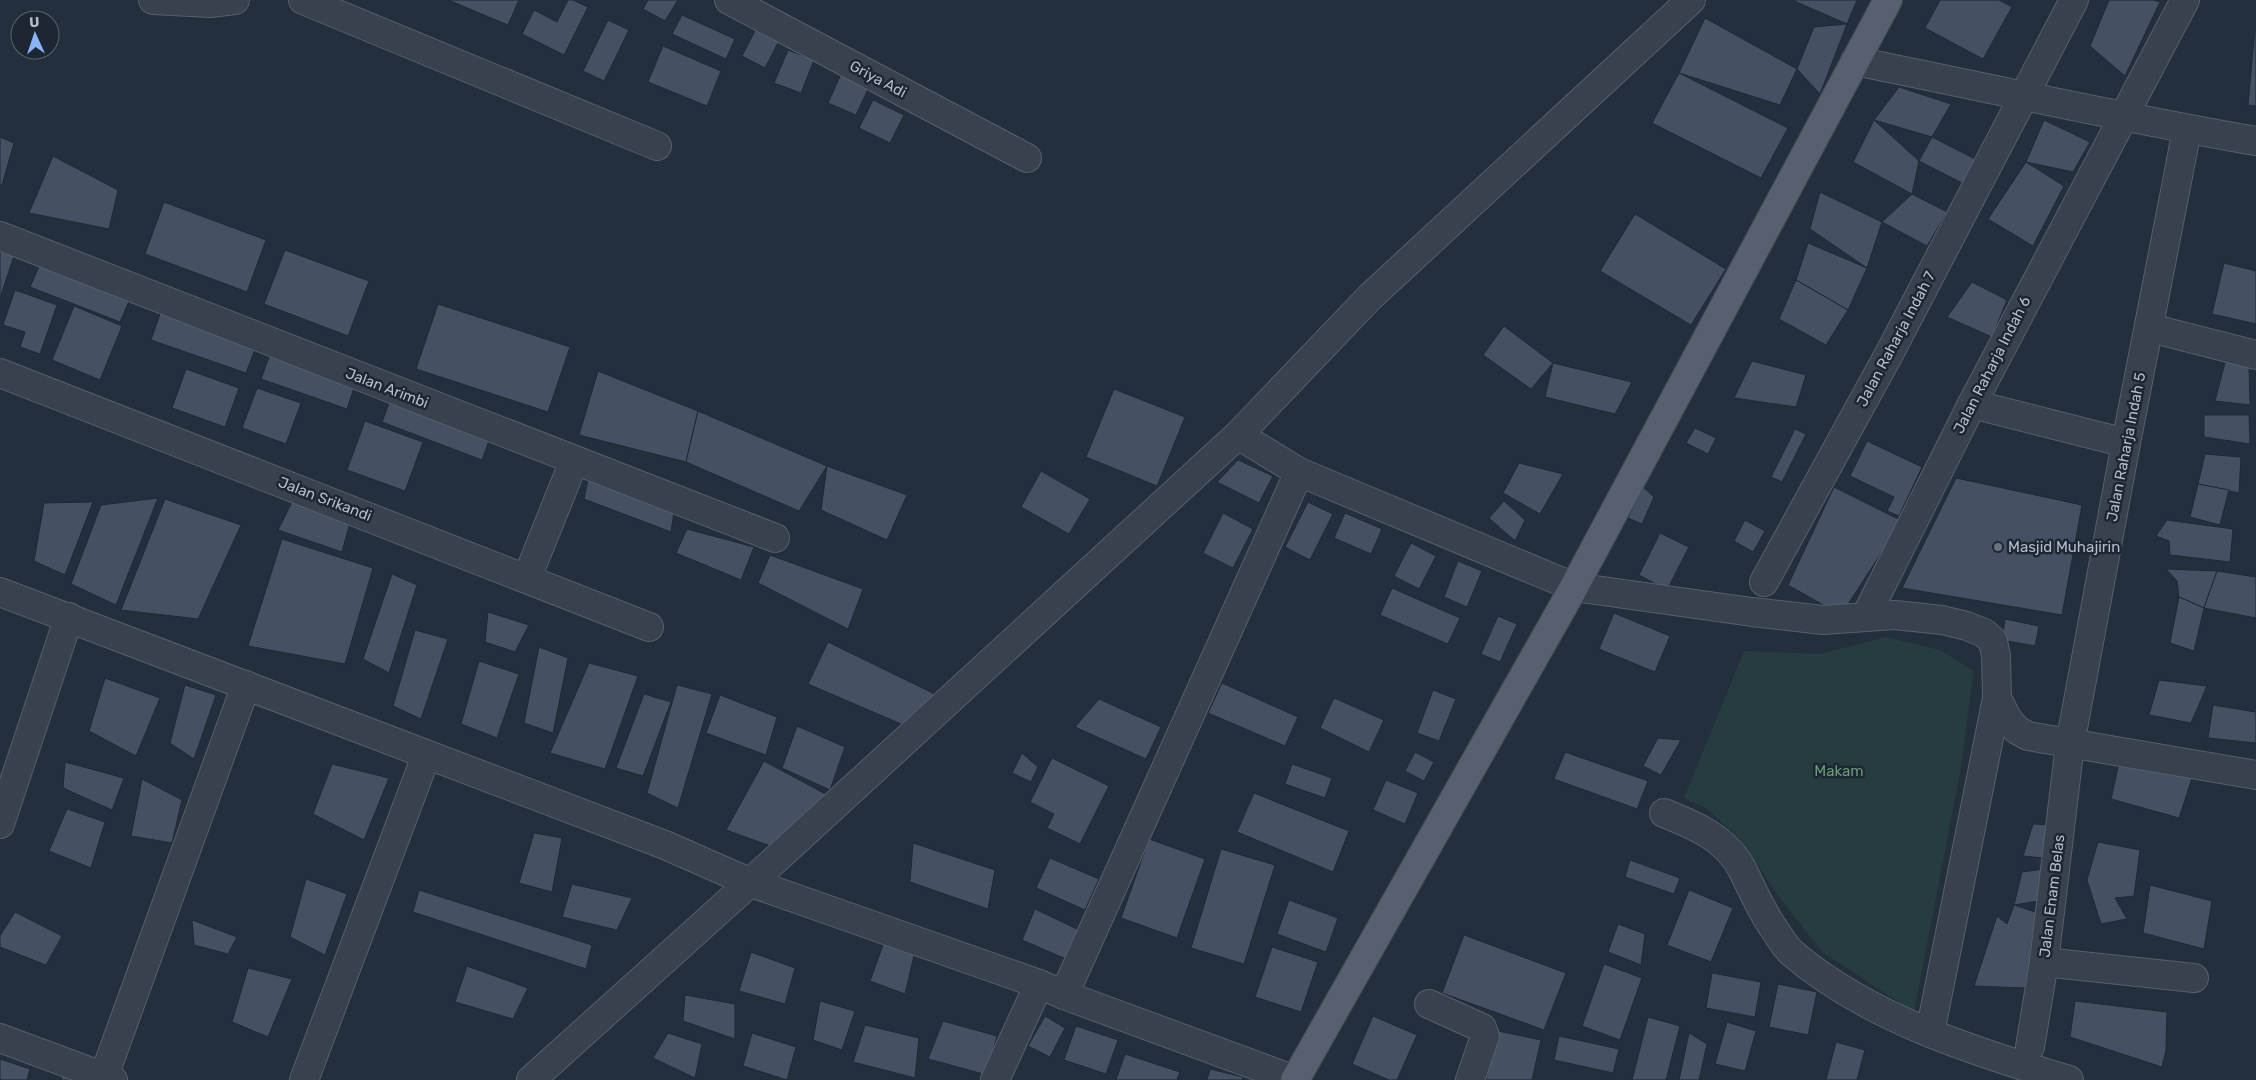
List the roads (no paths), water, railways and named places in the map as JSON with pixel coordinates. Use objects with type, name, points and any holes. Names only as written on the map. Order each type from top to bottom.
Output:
[{"type":"main road","points":[[1295,1080],[1574,587],[1888,0]]},
{"type":"street","points":[[153,0],[219,1]]},
{"type":"street","points":[[303,0],[657,146]]},
{"type":"street","name":"Griya Adi","points":[[729,0],[1027,158]]},
{"type":"street","points":[[531,1080],[1238,435],[1370,297],[1691,0]]},
{"type":"street","name":"Jalan Raharja Indah 7","points":[[1764,582],[1888,354],[2074,0]]},
{"type":"street","name":"Jalan Raharja Indah 6","points":[[1866,616],[1972,404],[2122,116],[2185,0]]},
{"type":"street","points":[[1855,62],[2024,94],[2187,130],[2256,141]]},
{"type":"street","name":"Jalan Raharja Indah 5","points":[[2070,744],[2187,130]]},
{"type":"street","name":"Jalan Arimbi","points":[[0,236],[775,538]]},
{"type":"street","points":[[2150,328],[2256,355]]},
{"type":"street","name":"Jalan Srikandi","points":[[0,373],[649,627]]},
{"type":"street","points":[[1972,404],[2126,443]]},
{"type":"street","points":[[1238,435],[1299,472],[1574,587],[1823,620],[1895,615],[1942,620],[1967,626],[1984,633],[1992,641],[1996,656],[1997,698],[1930,1033]]},
{"type":"street","points":[[526,578],[574,461]]},
{"type":"street","points":[[1064,995],[1299,472]]},
{"type":"street","points":[[0,592],[246,685],[426,756],[665,845],[749,882],[1039,984],[1064,995],[1295,1080]]},
{"type":"street","points":[[0,824],[69,617]]},
{"type":"street","points":[[0,1038],[108,1078],[246,685]]},
{"type":"street","points":[[1997,698],[2007,718],[2017,730],[2028,736],[2256,775]]},
{"type":"street","name":"Jalan Enam Belas","points":[[2030,1047],[2044,962],[2070,744]]},
{"type":"street","points":[[304,1080],[426,756]]},
{"type":"street","points":[[1664,813],[1698,827],[1726,847],[1741,867],[1759,907],[1790,952],[1828,980],[1881,1011],[1930,1033],[2069,1080]]},
{"type":"street","points":[[2044,962],[2194,978]]},
{"type":"street","points":[[995,1080],[1039,984]]},
{"type":"street","points":[[1429,1004],[1482,1028],[1485,1036],[1470,1080]]},
{"type":"place","name":"Masjid Muhajirin","points":[[1998,547]]},
{"type":"park label","name":"Makam","points":[[1839,771]]}]
